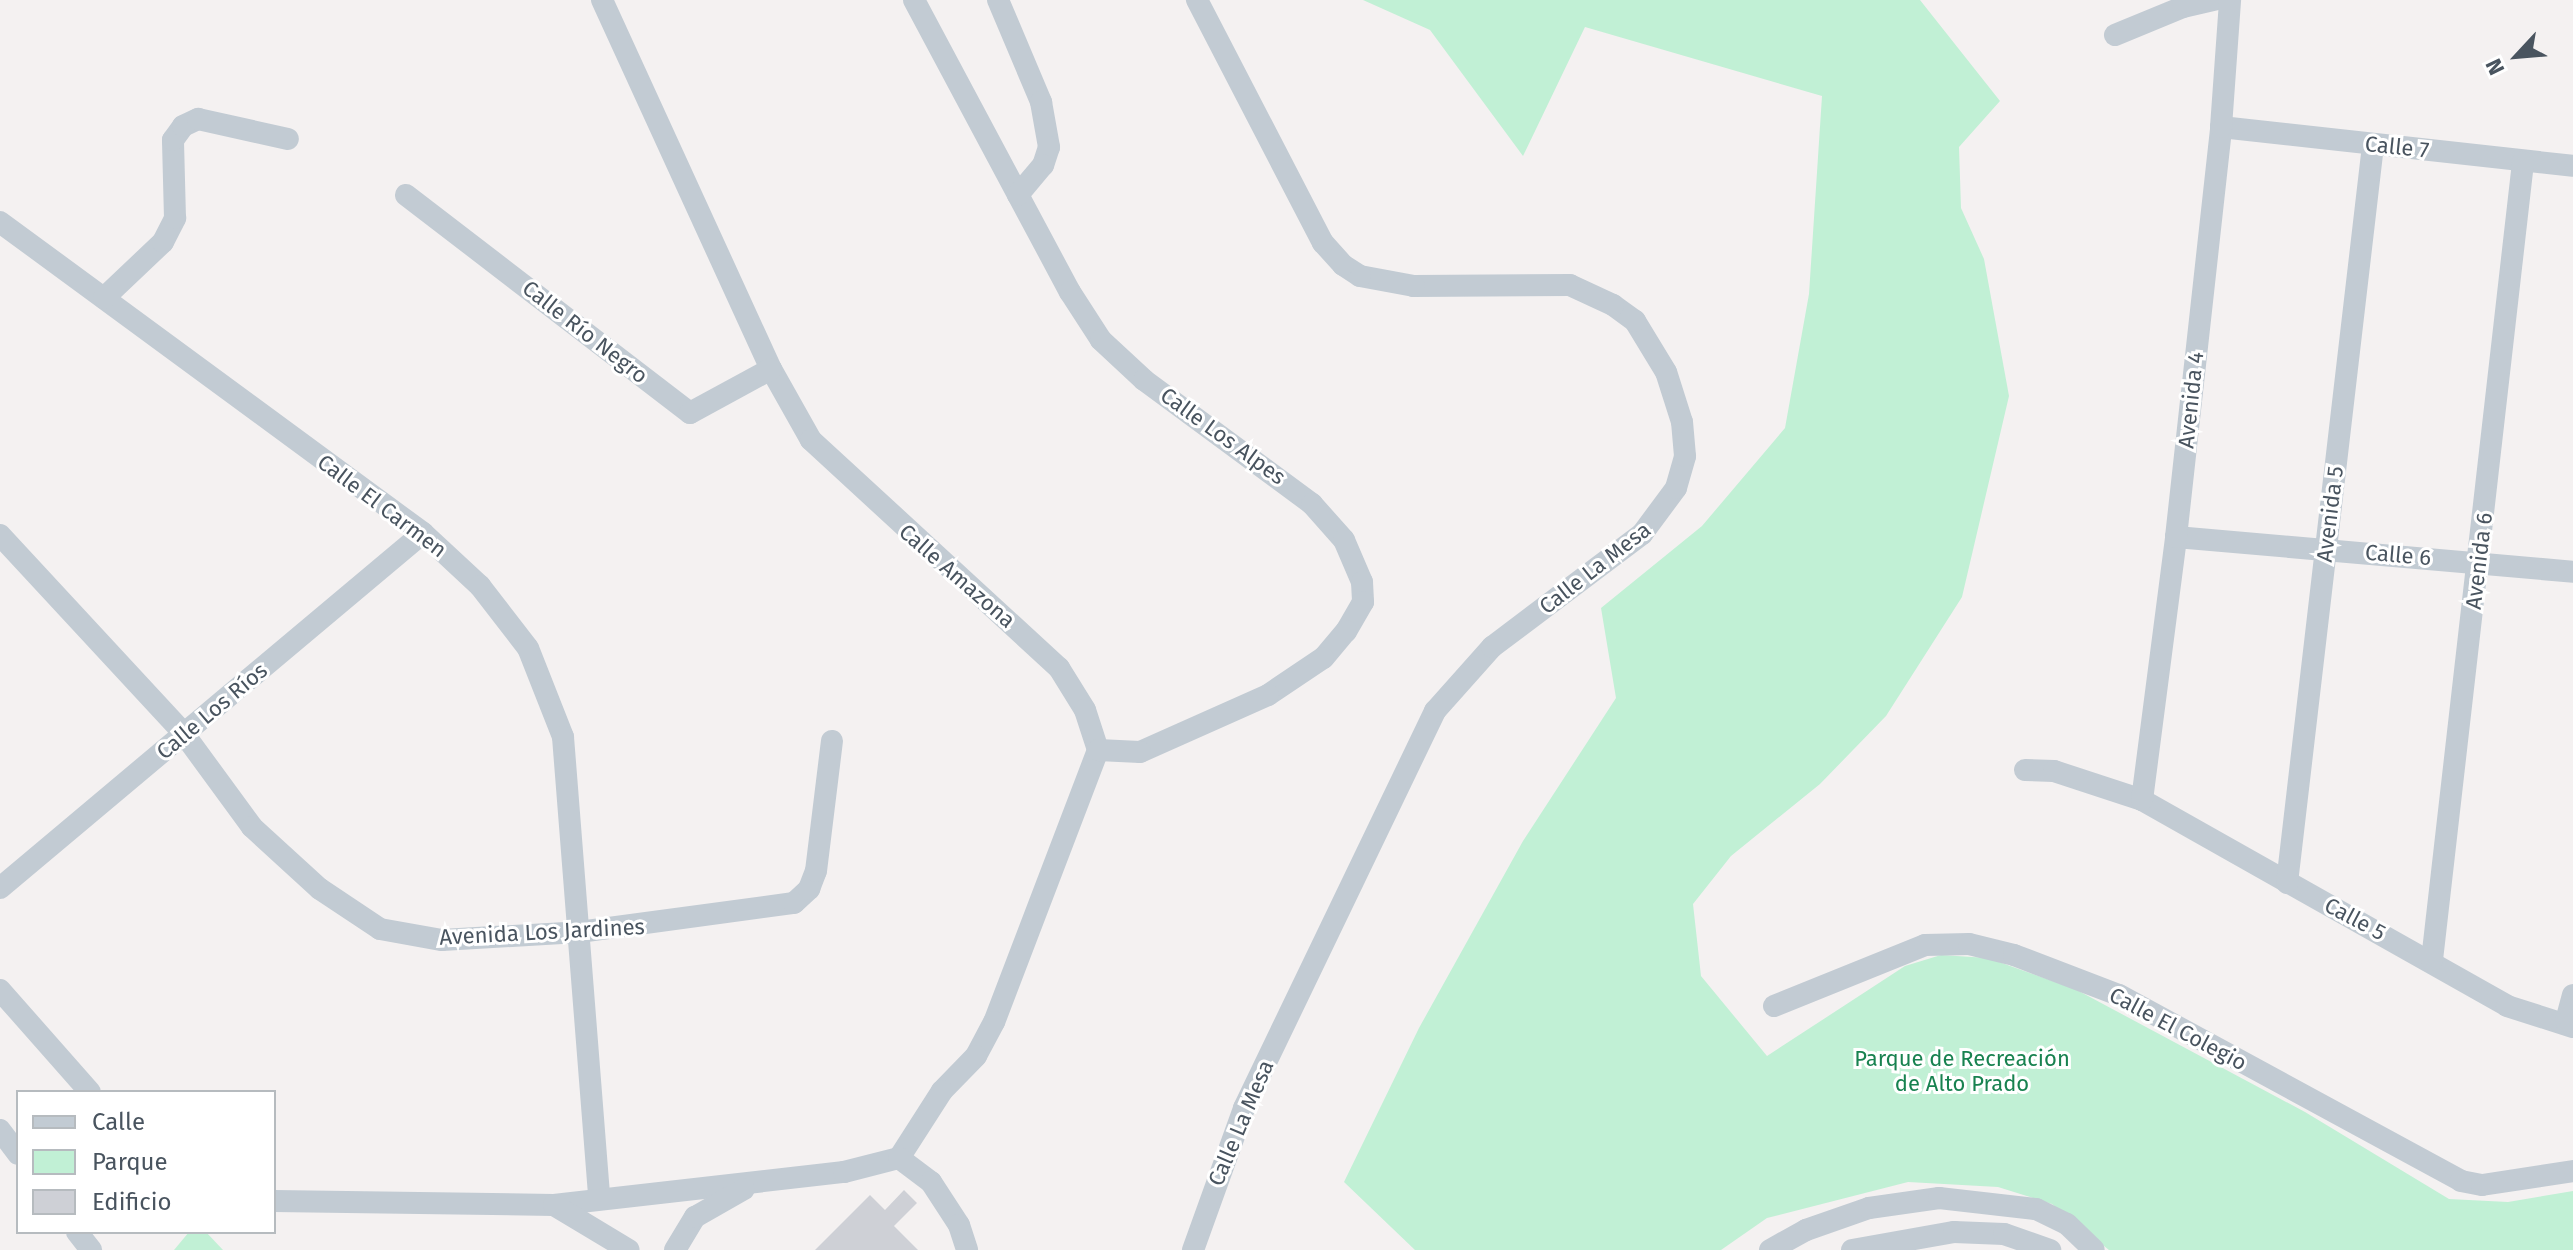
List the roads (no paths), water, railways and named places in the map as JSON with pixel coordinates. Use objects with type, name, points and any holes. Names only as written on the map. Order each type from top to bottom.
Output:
[{"type":"street","name":"Calle Amazona","points":[[602,0],[771,369],[811,440],[835,466],[1059,668],[1085,710],[1098,750]]},
{"type":"street","name":"Calle Los Alpes","points":[[914,0],[1018,195],[1101,340],[1144,380],[1312,504],[1344,540],[1362,582],[1363,602],[1346,631],[1323,658],[1268,695],[1140,752],[1098,750]]},
{"type":"street","points":[[998,0],[1041,102],[1049,147],[1043,165],[1018,195]]},
{"type":"street","name":"Calle La Mesa","points":[[1193,1250],[1244,1108],[1435,711],[1492,647],[1651,526],[1676,488],[1685,456],[1682,422],[1666,372],[1635,321],[1613,305],[1570,285],[1414,286],[1360,276],[1343,265],[1323,243],[1197,0]]},
{"type":"street","points":[[2115,35],[2183,7],[2214,0]]},
{"type":"street","name":"Avenida 4","points":[[2142,800],[2176,537],[2221,127],[2230,0]]},
{"type":"street","points":[[104,298],[163,242],[175,218],[173,140],[183,126],[198,119],[288,139]]},
{"type":"street","name":"Calle 7","points":[[2221,127],[2573,166]]},
{"type":"street","name":"Avenida 5","points":[[2287,883],[2373,145]]},
{"type":"street","name":"Avenida 6","points":[[2432,960],[2523,162]]},
{"type":"street","name":"Calle Río Negro","points":[[406,195],[690,413],[771,369]]},
{"type":"street","name":"Calle El Carmen","points":[[0,222],[423,533],[507,616],[550,694],[563,737],[599,1199]]},
{"type":"street","name":"Calle Los Ríos","points":[[0,888],[423,533]]},
{"type":"street","name":"Avenida Los Jardines","points":[[0,535],[184,734],[252,827],[320,889],[380,929],[442,940],[636,929],[794,903],[809,889],[816,871],[832,741]]},
{"type":"street","name":"Calle 6","points":[[2176,537],[2573,572]]},
{"type":"street","points":[[276,1201],[554,1205],[844,1172],[899,1158],[942,1091],[976,1056],[994,1022],[1098,750]]},
{"type":"street","name":"Calle 5","points":[[2025,770],[2054,771],[2142,800],[2287,883],[2432,960],[2507,1006],[2570,1024]]},
{"type":"street","name":"Calle El Colegio","points":[[1774,1006],[1925,945],[1969,944],[2014,955],[2119,995],[2461,1181],[2482,1185],[2573,1171]]},
{"type":"street","points":[[0,990],[88,1090]]},
{"type":"street","points":[[2570,1024],[2573,995]]},
{"type":"street","points":[[0,1130],[16,1151]]},
{"type":"street","points":[[899,1158],[936,1189],[967,1250]]},
{"type":"street","points":[[675,1250],[695,1217],[755,1183]]},
{"type":"street","points":[[1770,1250],[1806,1230],[1869,1208],[1939,1198],[2036,1209],[2067,1224],[2094,1250]]},
{"type":"street","points":[[554,1205],[629,1250]]},
{"type":"street","points":[[1852,1250],[1954,1232],[2004,1234],[2050,1250]]},
{"type":"street","points":[[79,1234],[91,1250]]},
{"type":"park label","name":"Parque de Recreación de Alto Prado","points":[[1962,1070]]}]
